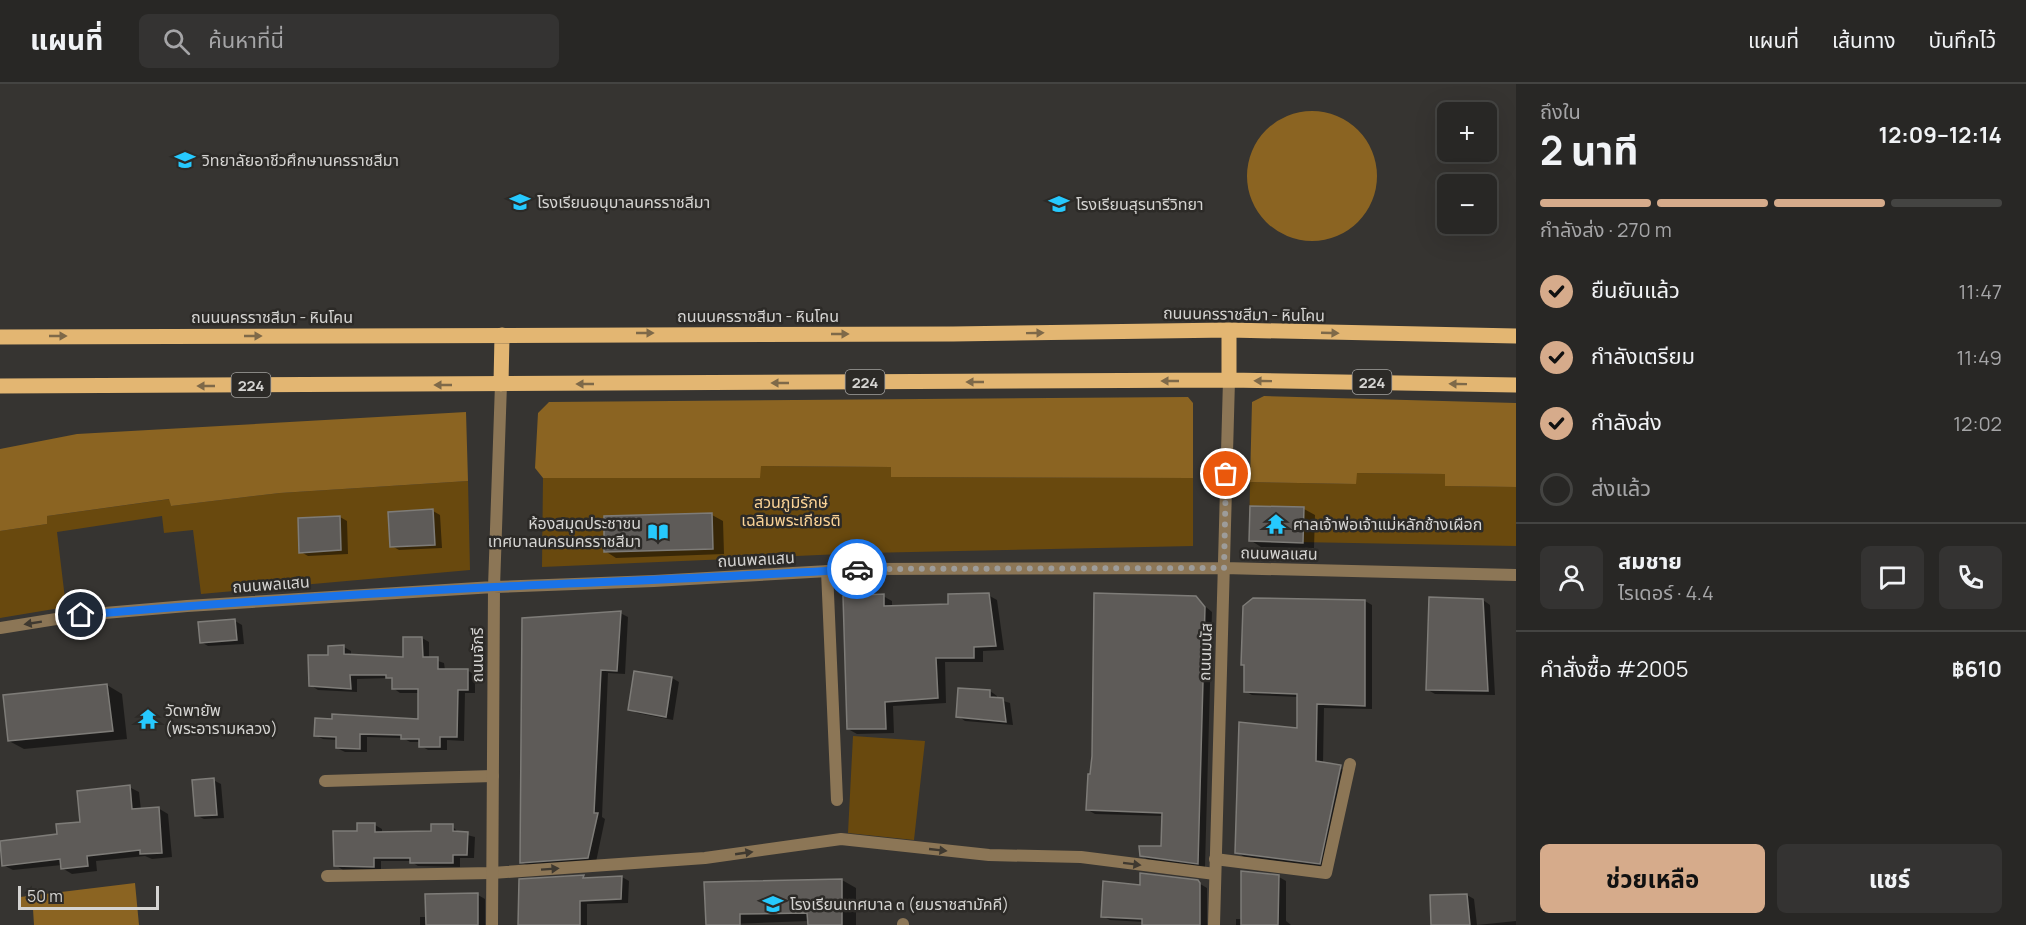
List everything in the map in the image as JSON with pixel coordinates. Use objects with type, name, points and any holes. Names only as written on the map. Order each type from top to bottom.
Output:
[{"type":"main road","name":"ถนนนครราชสีมา - หินโคน","points":[[0,337],[953,334],[1229,330],[1516,336]]},
{"type":"main road","points":[[1229,330],[1229,380]]},
{"type":"main road","points":[[501,384],[502,335]]},
{"type":"main road","name":"224","points":[[0,386],[1229,380],[1516,385]]},
{"type":"street","name":"ถนนมนัส","points":[[1214,925],[1229,380]]},
{"type":"street","name":"ถนนจักรี","points":[[492,925],[494,587],[501,384]]},
{"type":"street","name":"ถนนพลแสน","points":[[0,628],[81,615],[187,606],[494,587],[827,571],[1224,568],[1516,575]]},
{"type":"street","points":[[827,571],[837,800]]},
{"type":"street","points":[[1215,859],[1326,873],[1350,764]]},
{"type":"street","points":[[325,781],[493,776]]},
{"type":"street","points":[[327,876],[492,873],[705,858],[841,839],[989,855],[1081,857],[1215,874]]},
{"type":"green space","name":"สวนภูมิรักษ์ เฉลิมพระเกียรติ","points":[[760,466],[891,467],[891,477],[1193,478],[1193,546],[865,553],[542,567],[543,478],[760,478]]},
{"type":"green space","points":[[1356,473],[1445,474],[1446,486],[1516,487],[1516,546],[1249,541],[1250,482],[1356,484]]},
{"type":"green space","points":[[468,481],[470,570],[201,594],[193,530],[164,533],[162,516],[57,532],[66,607],[0,618],[0,531],[47,524],[47,516],[170,499],[171,506],[280,493]]},
{"type":"green space","points":[[853,736],[925,741],[914,840],[848,833]]},
{"type":"shaded area","points":[[1312,111],[1337,116],[1358,130],[1372,151],[1377,176],[1372,201],[1358,222],[1337,236],[1312,241],[1287,236],[1266,222],[1252,201],[1247,176],[1252,151],[1266,130],[1287,116]]},
{"type":"shaded area","points":[[1264,396],[1516,403],[1516,487],[1445,486],[1445,474],[1357,473],[1356,484],[1250,482],[1252,402]]},
{"type":"shaded area","points":[[1188,397],[1193,403],[1193,478],[891,477],[891,467],[761,466],[760,478],[543,478],[535,468],[538,413],[549,402]]},
{"type":"shaded area","points":[[466,412],[468,481],[280,493],[171,506],[169,499],[47,516],[47,524],[0,531],[0,449],[77,434]]},
{"type":"shaded area","points":[[135,883],[139,925],[34,925],[33,909],[21,910],[20,897]]},
{"type":"building","name":"ศาลเจ้าพ่อเจ้าแม่หลักช้างเผือก","points":[[1250,506],[1304,507],[1303,543],[1249,541]]},
{"type":"building","points":[[433,509],[435,545],[390,547],[388,512]]},
{"type":"building","name":"ห้องสมุดประชาชน เทศบาลนครนครราชสีมา","points":[[712,513],[713,549],[604,552],[604,516]]},
{"type":"building","points":[[340,516],[341,550],[299,553],[298,518]]},
{"type":"building","points":[[989,593],[996,646],[974,647],[974,658],[936,658],[938,698],[885,702],[886,729],[847,729],[843,596],[884,594],[884,606],[948,604],[948,594]]},
{"type":"building","points":[[1094,593],[1196,596],[1205,607],[1198,864],[1140,856],[1139,846],[1161,846],[1162,813],[1086,810],[1088,774],[1090,774],[1092,756]]},
{"type":"building","points":[[1429,597],[1483,599],[1488,691],[1426,690]]},
{"type":"building","points":[[1253,598],[1365,600],[1365,706],[1317,704],[1316,761],[1341,765],[1320,864],[1235,853],[1239,722],[1297,728],[1297,694],[1244,692],[1244,665],[1241,665],[1243,606]]},
{"type":"building","points":[[621,611],[617,671],[601,670],[594,813],[598,813],[588,858],[520,863],[522,618]]},
{"type":"building","points":[[235,619],[237,640],[200,643],[198,622]]},
{"type":"building","points":[[403,637],[422,637],[423,657],[438,657],[438,669],[468,669],[468,690],[458,690],[457,737],[440,737],[440,747],[419,747],[419,739],[401,739],[401,735],[360,734],[360,749],[336,748],[336,737],[314,736],[315,718],[332,719],[332,714],[418,719],[418,689],[392,689],[392,678],[386,678],[386,675],[350,675],[351,689],[309,686],[308,655],[328,655],[328,646],[344,645],[344,654],[403,657]]},
{"type":"building","points":[[634,671],[672,677],[666,717],[628,710]]},
{"type":"building","points":[[107,684],[113,731],[8,741],[3,695]]},
{"type":"building","points":[[958,688],[990,690],[990,697],[1003,698],[1006,722],[956,717]]},
{"type":"building","points":[[214,778],[217,815],[195,816],[192,780]]},
{"type":"building","points":[[130,785],[132,809],[159,807],[162,853],[140,854],[140,850],[87,856],[88,866],[61,869],[60,859],[2,866],[0,841],[57,834],[56,824],[80,822],[77,791]]},
{"type":"building","points":[[357,823],[375,823],[375,832],[431,831],[431,824],[453,824],[453,831],[468,832],[467,855],[453,855],[453,863],[410,863],[410,858],[374,858],[374,867],[334,866],[333,831],[357,831]]},
{"type":"building","points":[[1241,871],[1279,875],[1278,925],[1241,925]]},
{"type":"building","points":[[1140,873],[1198,880],[1200,883],[1200,925],[1142,925],[1142,919],[1101,917],[1103,881],[1140,885]]},
{"type":"building","points":[[584,875],[583,878],[622,876],[621,899],[580,901],[580,925],[518,925],[519,879]]},
{"type":"building","points":[[842,879],[842,925],[808,925],[807,913],[740,914],[740,925],[706,925],[704,882]]},
{"type":"building","points":[[478,893],[478,925],[426,925],[425,894]]},
{"type":"building","points":[[1467,894],[1470,925],[1431,925],[1430,895]]},
{"type":"way so far","points":[[857,569],[1224,568],[1226,474]]},
{"type":"place","name":"วิทยาลัยอาชีวศึกษานครราชสีมา","points":[[185,160]]},
{"type":"place","name":"โรงเรียนอนุบาลนครราชสีมา","points":[[520,202]]},
{"type":"place","name":"โรงเรียนสุรนารีวิทยา","points":[[1059,204]]},
{"type":"place","name":"ศาลเจ้าพ่อเจ้าแม่หลักช้างเผือก","points":[[1276,524]]},
{"type":"place","name":"ห้องสมุดประชาชน เทศบาลนครนครราชสีมา","points":[[658,532]]},
{"type":"place","name":"วัดพายัพ (พระอารามหลวง)","points":[[148,719]]},
{"type":"place","name":"โรงเรียนเทศบาล ๓ (ยมราชสามัคคี)","points":[[773,904]]},
{"type":"route","points":[[81,615],[187,606],[494,587],[654,581],[857,569]]}]
